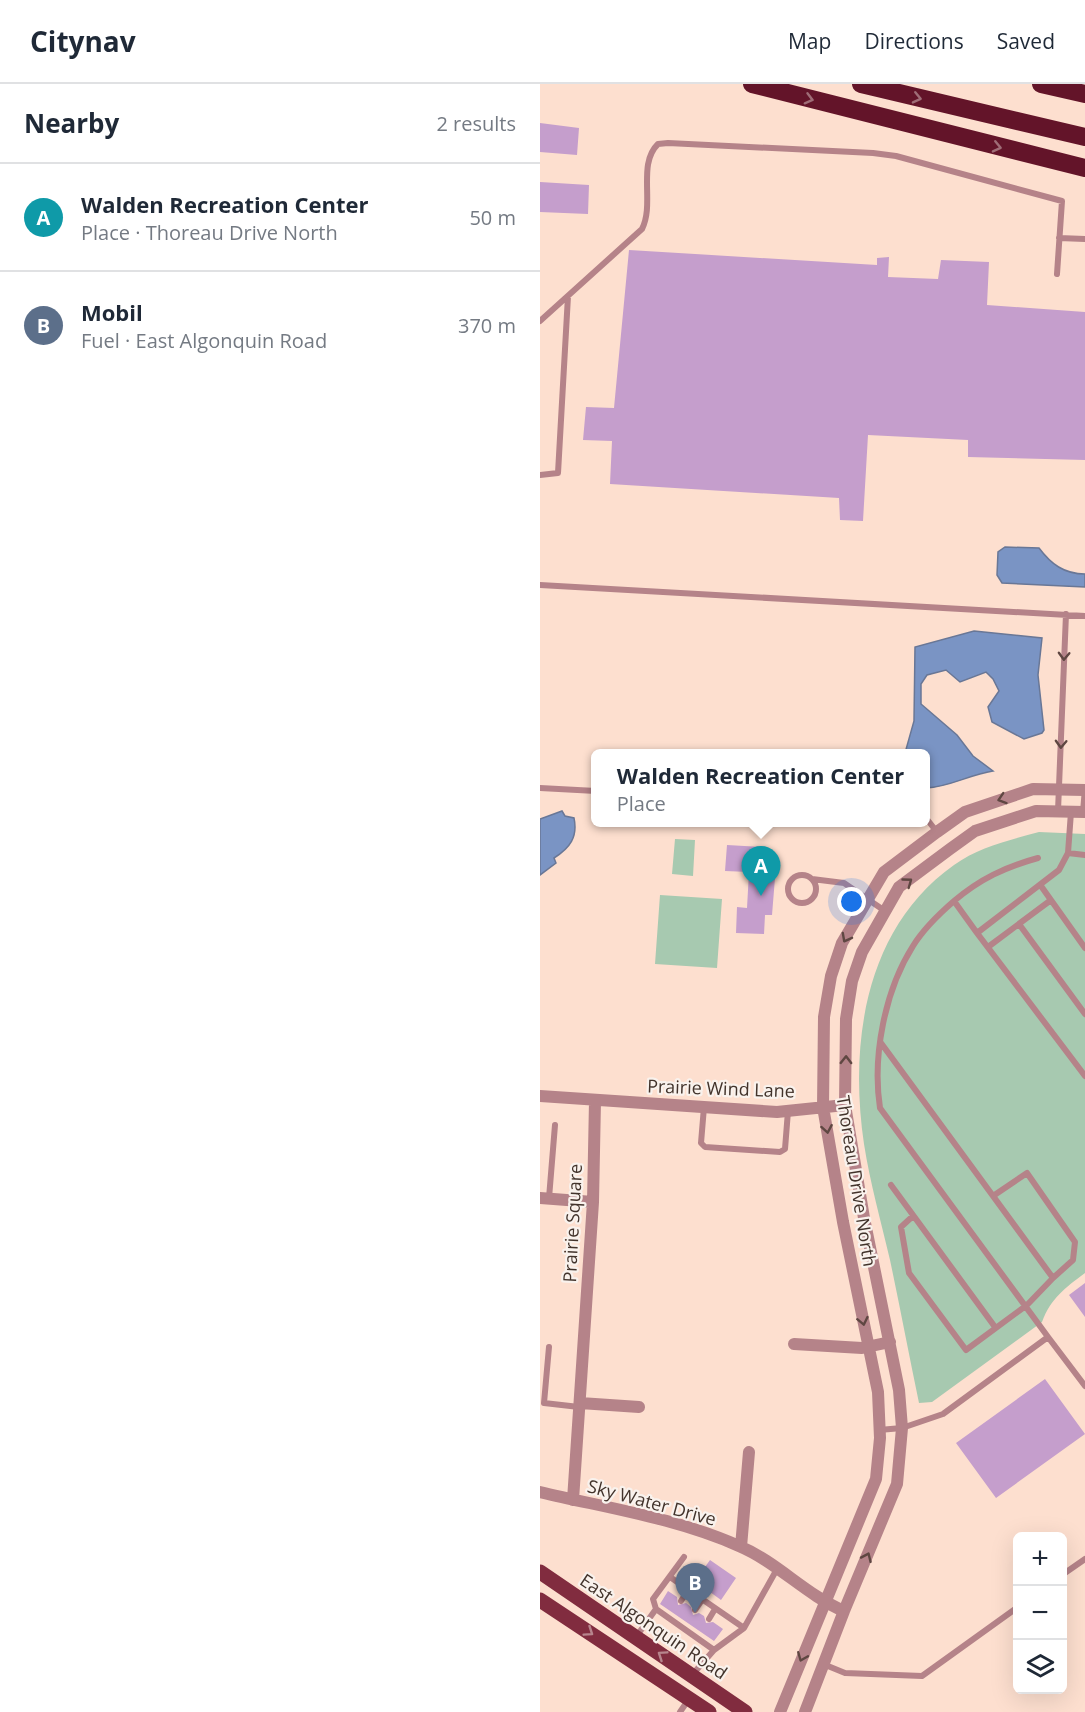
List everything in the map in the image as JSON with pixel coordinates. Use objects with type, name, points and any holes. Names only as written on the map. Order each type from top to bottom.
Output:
[{"type":"highway","points":[[752,84],[1085,168]]},
{"type":"highway","points":[[861,84],[1085,137]]},
{"type":"highway","points":[[1041,84],[1085,94]]},
{"type":"main road","name":"East Algonquin Road","points":[[540,1572],[745,1712]]},
{"type":"main road","points":[[540,1600],[709,1712]]},
{"type":"street","name":"Thoreau Drive North","points":[[780,1712],[876,1479],[879,1430],[878,1392],[823,1107],[824,1017],[831,976],[842,943],[884,872],[937,832],[965,812],[1033,789],[1085,789]]},
{"type":"street","name":"Thoreau Drive North","points":[[805,1712],[897,1484],[902,1428],[899,1390],[864,1218],[845,1105],[846,1019],[852,981],[862,952],[899,887],[975,831],[1036,811],[1080,812]]},
{"type":"street","points":[[540,1096],[595,1101]]},
{"type":"street","name":"Prairie Wind Lane","points":[[595,1101],[788,1111],[845,1105]]},
{"type":"street","name":"Prairie Square","points":[[580,1405],[592,1202],[595,1101]]},
{"type":"street","points":[[545,1199],[592,1202]]},
{"type":"street","points":[[794,1344],[868,1346],[890,1342]]},
{"type":"street","points":[[573,1500],[580,1405],[639,1407]]},
{"type":"street","points":[[741,1547],[750,1452]]},
{"type":"street","name":"Sky Water Drive","points":[[540,1492],[693,1528],[741,1547],[824,1602],[844,1611]]},
{"type":"lane","points":[[540,321],[642,229],[647,216],[650,157],[658,144],[668,142],[896,156],[1062,201],[1058,274]]},
{"type":"lane","points":[[1059,238],[1085,239]]},
{"type":"lane","points":[[540,475],[558,474],[568,296]]},
{"type":"lane","points":[[540,585],[1085,616]]},
{"type":"lane","points":[[1058,811],[1066,614]]},
{"type":"lane","points":[[540,788],[591,791]]},
{"type":"lane","points":[[977,933],[1059,870],[1068,853],[1085,789]]},
{"type":"lane","points":[[930,823],[937,832]]},
{"type":"lane","points":[[1068,853],[1085,855]]},
{"type":"lane","points":[[1038,858],[1011,865],[976,882],[933,920],[914,945],[904,963],[884,1022],[877,1089],[880,1107],[1085,1386]]},
{"type":"lane","points":[[812,879],[816,891],[813,897],[801,902],[790,896],[789,889],[794,878],[807,875],[812,879],[844,883],[885,911]]},
{"type":"lane","points":[[1041,886],[1085,948]]},
{"type":"lane","points":[[988,947],[1051,900]]},
{"type":"lane","points":[[954,901],[1085,1076]]},
{"type":"lane","points":[[1019,924],[1085,1014]]},
{"type":"lane","points":[[881,1043],[1053,1278]]},
{"type":"lane","points":[[704,1107],[701,1143],[705,1147],[780,1152],[784,1149],[788,1111]]},
{"type":"lane","points":[[545,1199],[555,1125]]},
{"type":"lane","points":[[913,1216],[901,1227],[909,1273],[966,1350],[1027,1305],[1073,1260],[1075,1242],[1027,1173],[993,1196]]},
{"type":"lane","points":[[891,1185],[995,1327]]},
{"type":"lane","points":[[879,1430],[902,1428],[943,1414],[1048,1337]]},
{"type":"lane","points":[[549,1347],[544,1403],[580,1405]]},
{"type":"lane","points":[[684,1557],[653,1599],[656,1609],[685,1625],[714,1650]]},
{"type":"lane","points":[[1067,1572],[1085,1559]]},
{"type":"lane","points":[[692,1676],[714,1650],[744,1628],[777,1569]]},
{"type":"lane","points":[[670,1577],[744,1628]]},
{"type":"lane","points":[[681,1600],[688,1590]]},
{"type":"lane","points":[[695,1610],[702,1600]]},
{"type":"lane","points":[[636,1637],[656,1609]]},
{"type":"lane","points":[[709,1619],[715,1609]]},
{"type":"lane","points":[[823,1664],[845,1673],[922,1676],[1013,1611]]},
{"type":"lane","points":[[680,1712],[689,1698]]},
{"type":"green space","points":[[1039,832],[1085,834],[1085,1273],[1054,1300],[1042,1322],[932,1402],[919,1403],[864,1144],[859,1067],[862,1028],[870,990],[882,954],[900,921],[924,891],[954,865],[974,853]]},
{"type":"green space","points":[[675,839],[695,840],[693,876],[672,874]]},
{"type":"green space","points":[[660,895],[722,899],[717,968],[655,964]]},
{"type":"water","points":[[1005,547],[1039,548],[1048,559],[1064,570],[1085,574],[1085,587],[1002,583],[997,575],[998,552]]},
{"type":"water","points":[[974,631],[1042,638],[1038,675],[1044,730],[1042,733],[1024,739],[992,722],[988,707],[999,691],[993,679],[986,672],[960,682],[946,670],[927,675],[921,684],[921,704],[957,735],[973,756],[993,771],[930,787],[930,749],[906,749],[914,721],[915,647]]},
{"type":"water","points":[[562,811],[565,816],[574,818],[574,836],[568,846],[554,858],[556,863],[540,875],[540,819]]},
{"type":"building","points":[[540,123],[579,128],[577,155],[540,152]]},
{"type":"building","points":[[540,182],[589,185],[588,214],[540,212]]},
{"type":"building","points":[[629,250],[877,265],[877,258],[889,257],[888,277],[938,279],[941,260],[989,262],[987,305],[1085,312],[1085,460],[968,457],[968,440],[868,435],[863,521],[840,520],[839,498],[610,484],[612,441],[583,440],[586,407],[614,408]]},
{"type":"building","points":[[727,845],[762,847],[760,877],[775,878],[772,915],[765,915],[764,934],[736,933],[737,907],[747,908],[749,872],[725,871]]},
{"type":"building","points":[[1085,1283],[1085,1317],[1069,1295]]},
{"type":"building","points":[[1045,1379],[1085,1434],[996,1498],[956,1443]]},
{"type":"building","points":[[710,1560],[736,1578],[721,1600],[695,1581]]},
{"type":"building","points":[[668,1591],[677,1597],[678,1605],[686,1603],[691,1607],[693,1615],[699,1613],[704,1616],[706,1623],[713,1622],[723,1629],[714,1641],[660,1604]]},
{"type":"place","name":"Walden Recreation Center","points":[[761,896]]},
{"type":"place","name":"Mobil","points":[[695,1613]]}]
